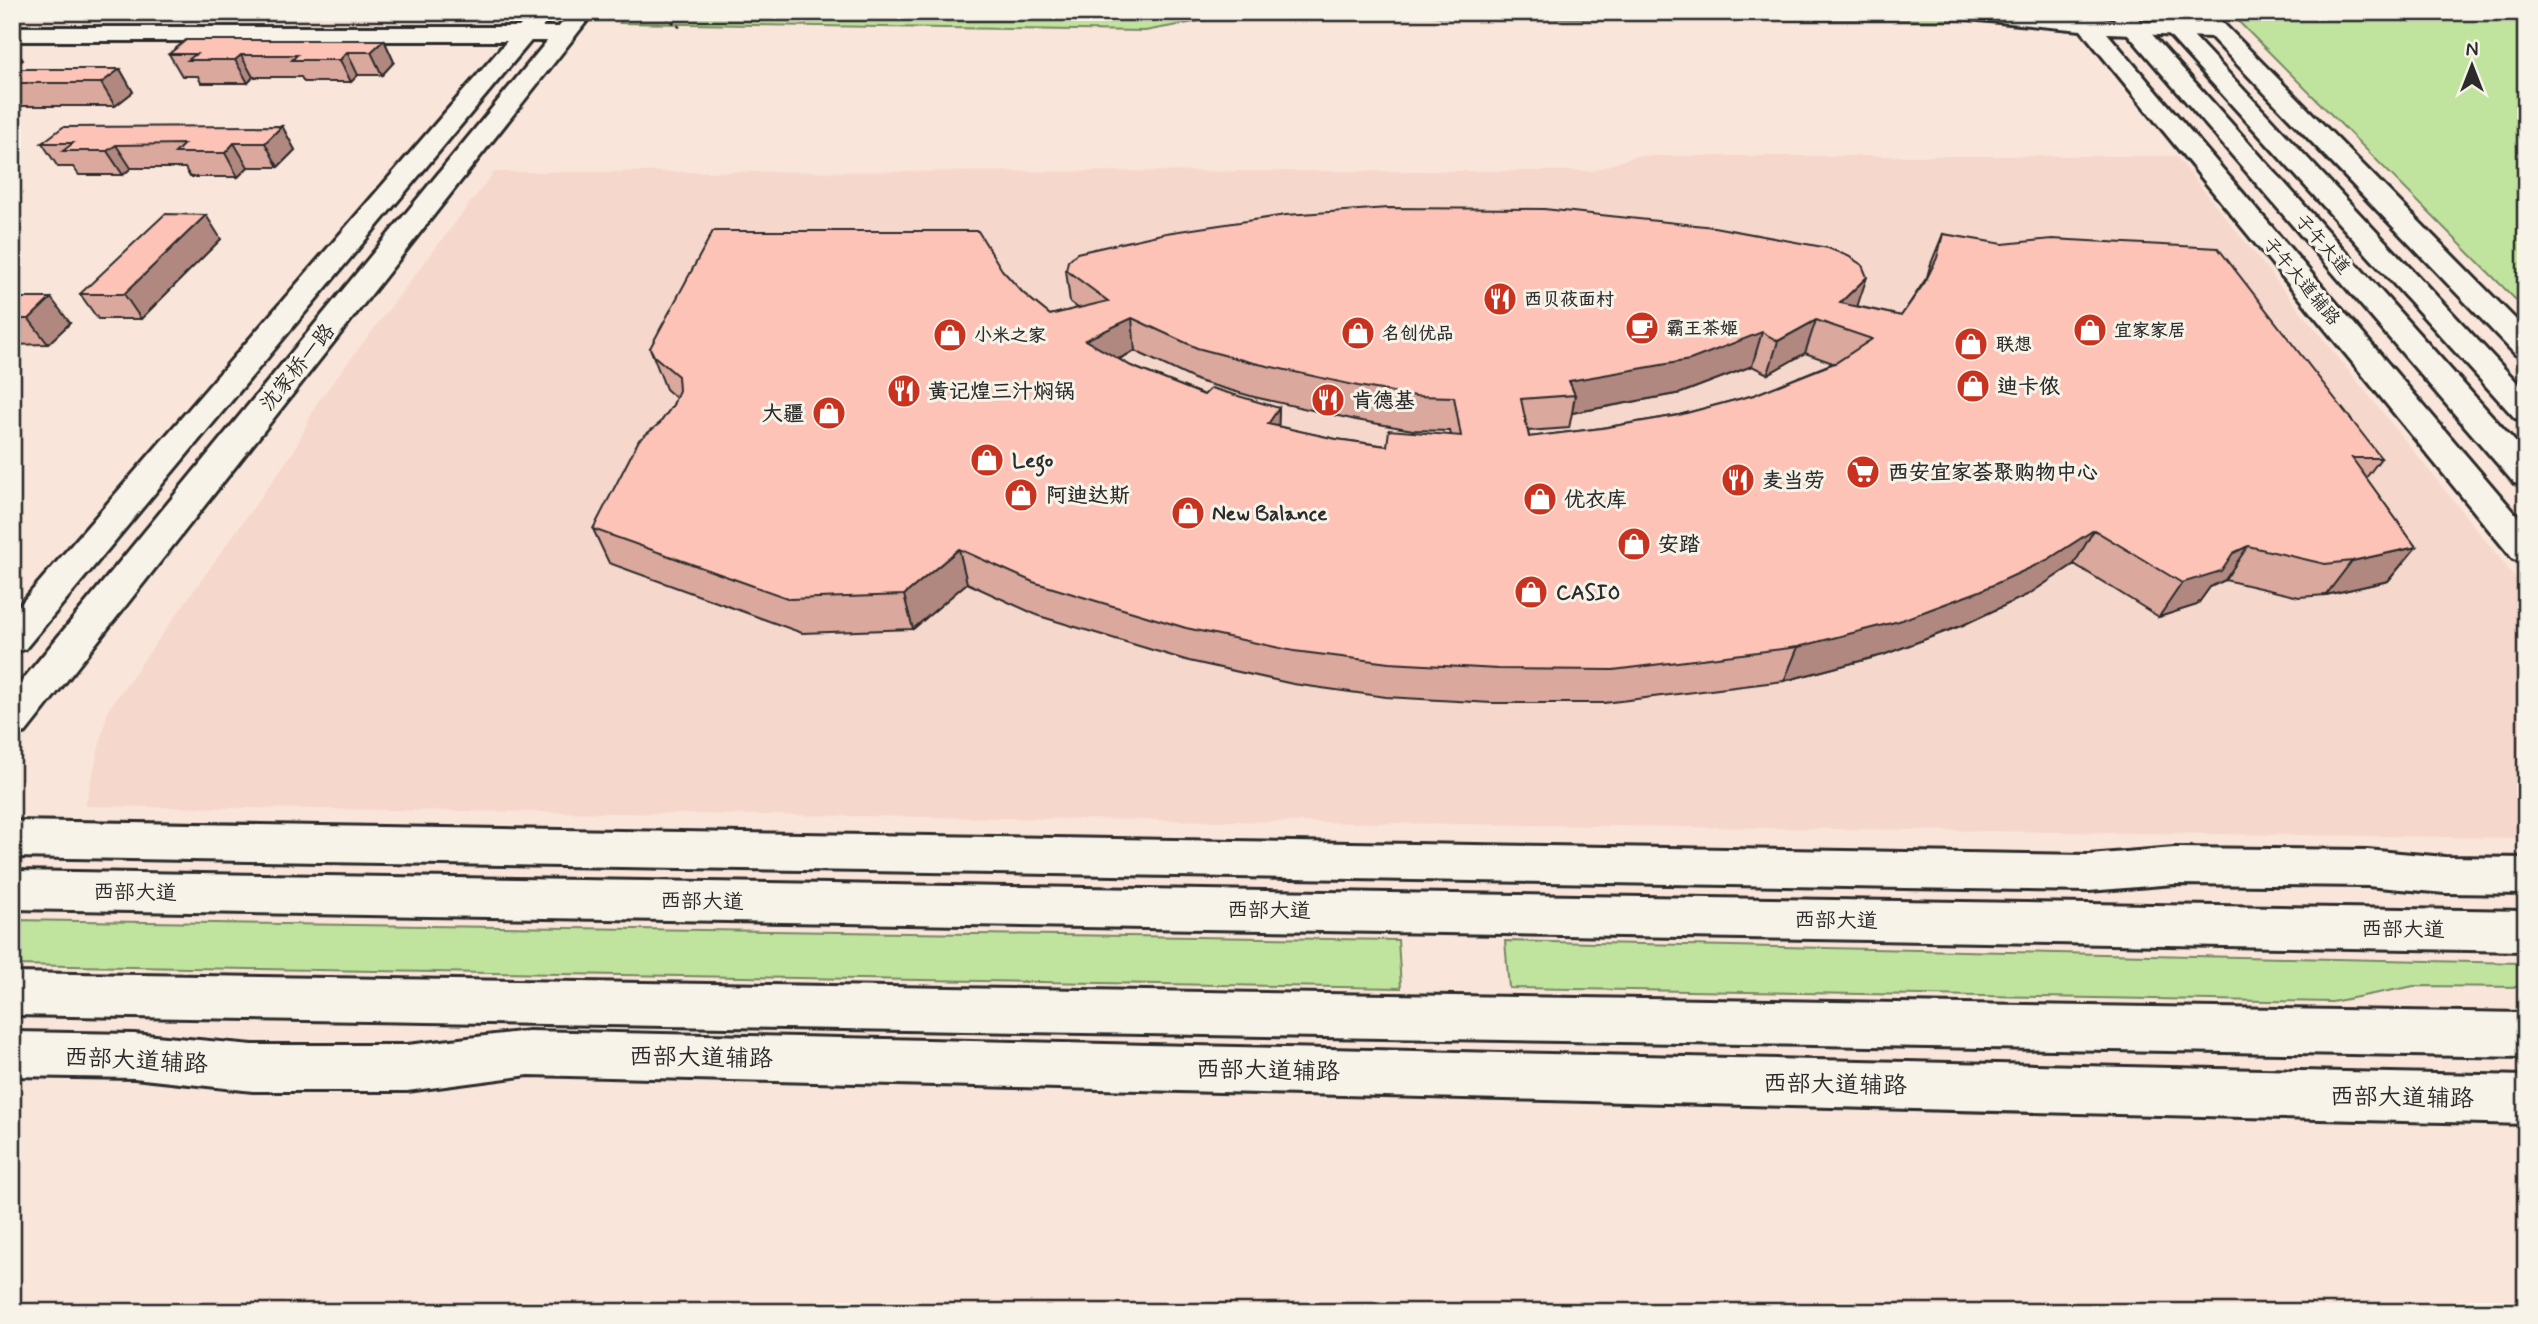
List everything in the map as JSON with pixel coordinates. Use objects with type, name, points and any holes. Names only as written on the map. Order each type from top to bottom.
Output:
[{"type":"main road","points":[[1969,12],[2209,21],[2526,348]]},
{"type":"main road","name":"子午大道辅路","points":[[2083,18],[2526,550]]},
{"type":"main road","name":"子午大道","points":[[2127,20],[2526,475]]},
{"type":"main road","name":"子午大道","points":[[2167,21],[2526,411]]},
{"type":"main road","points":[[12,34],[554,23]]},
{"type":"main road","name":"沈家桥一路","points":[[12,639],[554,23]]},
{"type":"main road","name":"沈家桥一路","points":[[12,721],[554,23]]},
{"type":"main road","points":[[12,839],[2089,873],[2174,866],[2367,868],[2445,875],[2526,876]]},
{"type":"main road","name":"西部大道","points":[[12,890],[2525,932]]},
{"type":"main road","points":[[12,994],[2526,1035]]},
{"type":"main road","name":"西部大道辅路","points":[[12,1054],[135,1056],[267,1068],[407,1068],[529,1053],[2526,1100]]},
{"type":"path","points":[[673,12],[667,18],[681,28]]},
{"type":"path","points":[[1184,12],[1187,19]]},
{"type":"shaded area","points":[[1636,156],[2176,156],[2526,591],[2526,838],[85,806],[108,710],[294,451],[317,403],[494,172],[1592,171]]},
{"type":"green space","points":[[628,12],[1263,12],[1243,13],[1145,31],[620,23]]},
{"type":"green space","points":[[1408,12],[2057,12],[2064,21],[1451,18]]},
{"type":"green space","points":[[2228,12],[2526,12],[2526,310],[2240,23]]},
{"type":"green space","points":[[12,920],[1398,940],[1401,988],[12,965]]},
{"type":"green space","points":[[1505,941],[2521,963],[2526,969],[2526,987],[2414,986],[2332,1002],[1509,988]]},
{"type":"building","points":[[186,40],[384,40],[371,52],[347,52],[340,60],[292,60],[297,55],[241,55],[235,60],[188,60],[196,54],[169,54]]},
{"type":"building","points":[[12,69],[120,69],[101,83],[12,83]]},
{"type":"building","points":[[282,126],[265,143],[234,143],[225,153],[175,153],[184,144],[116,145],[107,151],[63,151],[73,143],[42,143],[63,127]]},
{"type":"building","name":"西安宜家荟聚购物中心","points":[[1388,208],[1544,209],[1714,227],[1828,248],[1848,256],[1862,265],[1867,277],[1840,303],[1901,316],[1925,282],[1937,258],[1943,234],[2003,244],[2052,239],[2218,248],[2381,458],[2352,458],[2416,547],[2325,564],[2248,546],[2233,553],[2221,571],[2182,583],[2094,530],[2047,560],[1980,591],[1899,621],[1798,647],[1613,670],[1498,669],[1389,663],[1294,651],[1186,628],[1033,582],[959,549],[904,595],[790,599],[593,529],[639,440],[660,423],[673,405],[679,390],[678,376],[654,356],[650,348],[713,231],[978,231],[1002,270],[1023,293],[1050,315],[1108,301],[1066,270],[1068,261],[1077,253],[1166,233],[1286,215]],"holes":[[[1132,318],[1197,348],[1254,363],[1416,396],[1454,397],[1461,436],[1389,430],[1387,446],[1336,439],[1268,424],[1279,408],[1211,388],[1204,395],[1131,366],[1085,340]],[[1816,320],[1872,339],[1837,362],[1754,395],[1679,415],[1529,437],[1521,399],[1575,395],[1569,381],[1690,360],[1762,332],[1778,341]]]},
{"type":"building","points":[[165,214],[206,215],[124,294],[80,294]]},
{"type":"building","points":[[12,298],[51,298],[29,319],[12,319]]},
{"type":"place","name":"西贝莜面村","points":[[1500,299]]},
{"type":"place","name":"霸王茶姬","points":[[1642,328]]},
{"type":"place","name":"宜家家居","points":[[2090,330]]},
{"type":"place","name":"名创优品","points":[[1358,333]]},
{"type":"place","name":"小米之家","points":[[950,335]]},
{"type":"place","name":"联想","points":[[1971,344]]},
{"type":"place","name":"迪卡侬","points":[[1973,386]]},
{"type":"place","name":"黄记煌三汁焖锅","points":[[904,391]]},
{"type":"place","name":"肯德基","points":[[1328,400]]},
{"type":"place","name":"大疆","points":[[829,413]]},
{"type":"place","name":"Lego","points":[[987,460]]},
{"type":"place","name":"西安宜家荟聚购物中心","points":[[1863,472]]},
{"type":"place","name":"麦当劳","points":[[1738,480]]},
{"type":"place","name":"阿迪达斯","points":[[1021,495]]},
{"type":"place","name":"优衣库","points":[[1540,499]]},
{"type":"place","name":"New Balance","points":[[1188,513]]},
{"type":"place","name":"安踏","points":[[1634,544]]},
{"type":"place","name":"CASIO","points":[[1531,592]]}]
